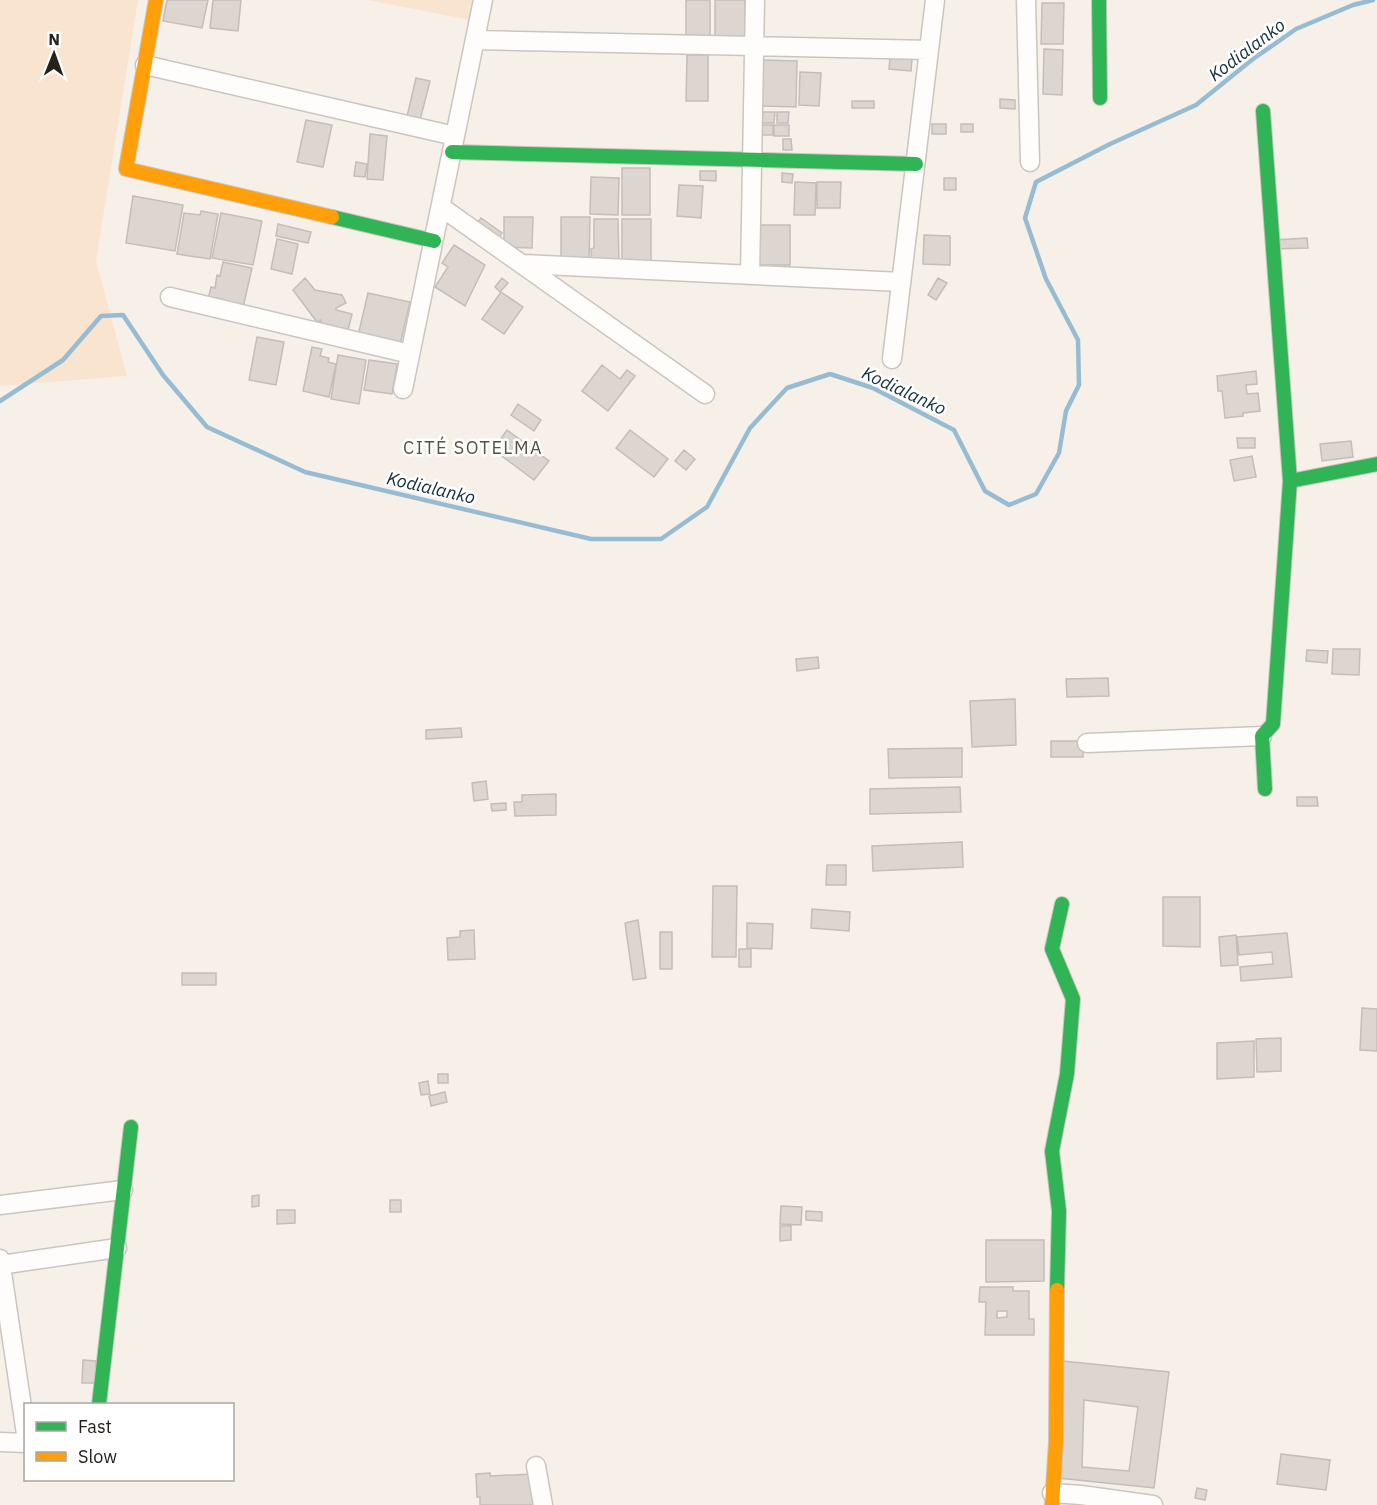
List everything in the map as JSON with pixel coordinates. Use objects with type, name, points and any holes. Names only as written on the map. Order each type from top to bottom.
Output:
[{"type":"street","points":[[156,0],[126,170],[434,241]]},
{"type":"street","points":[[403,389],[483,0]]},
{"type":"street","points":[[750,275],[755,0]]},
{"type":"street","points":[[892,359],[935,0]]},
{"type":"street","points":[[1026,0],[1030,162]]},
{"type":"street","points":[[1099,0],[1100,98]]},
{"type":"street","points":[[475,40],[929,50]]},
{"type":"street","points":[[144,65],[453,144],[752,161],[915,164]]},
{"type":"street","points":[[1088,743],[1262,736],[1273,724],[1290,481],[1263,111]]},
{"type":"street","points":[[441,207],[705,394]]},
{"type":"street","points":[[523,264],[901,282]]},
{"type":"street","points":[[170,297],[410,354]]},
{"type":"street","points":[[1290,481],[1377,464]]},
{"type":"street","points":[[1262,736],[1265,789]]},
{"type":"street","points":[[1062,904],[1052,949],[1073,999],[1067,1074],[1052,1151],[1059,1211],[1055,1368],[1056,1442],[1052,1499],[1081,1495],[1153,1505]]},
{"type":"street","points":[[99,1403],[130,1127]]},
{"type":"street","points":[[0,1205],[123,1190]]},
{"type":"street","points":[[24,1421],[0,1263],[117,1248]]},
{"type":"street","points":[[0,1442],[24,1443]]},
{"type":"street","points":[[537,1466],[543,1505]]},
{"type":"shaded area","points":[[0,0],[138,0],[96,261],[127,376],[0,386]]},
{"type":"shaded area","points":[[368,0],[475,0],[470,20]]},
{"type":"building","points":[[167,0],[208,0],[202,28],[163,21]]},
{"type":"building","points":[[213,0],[241,0],[238,31],[210,28]]},
{"type":"building","points":[[686,0],[710,0],[710,43],[686,43]]},
{"type":"building","points":[[715,0],[745,0],[745,43],[715,43]]},
{"type":"building","points":[[1042,3],[1064,3],[1063,44],[1041,44]]},
{"type":"building","points":[[1044,49],[1063,50],[1062,95],[1043,94]]},
{"type":"building","points":[[687,55],[708,55],[708,101],[686,101]]},
{"type":"building","points":[[890,58],[912,59],[911,71],[889,69]]},
{"type":"building","points":[[761,60],[797,61],[796,107],[759,106]]},
{"type":"building","points":[[800,72],[821,73],[819,106],[799,105]]},
{"type":"building","points":[[416,78],[430,81],[419,124],[406,121]]},
{"type":"building","points":[[1000,99],[1015,100],[1015,109],[1000,108]]},
{"type":"building","points":[[852,101],[874,101],[874,108],[852,108]]},
{"type":"building","points":[[763,112],[775,112],[774,123],[762,123]]},
{"type":"building","points":[[777,112],[789,112],[788,123],[777,123]]},
{"type":"building","points":[[306,120],[332,125],[323,167],[297,162]]},
{"type":"building","points":[[932,124],[946,124],[946,134],[932,134]]},
{"type":"building","points":[[961,124],[973,124],[973,132],[961,132]]},
{"type":"building","points":[[762,125],[773,125],[773,135],[762,135]]},
{"type":"building","points":[[774,125],[789,125],[789,136],[774,136]]},
{"type":"building","points":[[370,134],[387,136],[383,180],[367,179]]},
{"type":"building","points":[[783,139],[791,139],[792,150],[783,150]]},
{"type":"building","points":[[356,162],[367,164],[365,177],[354,176]]},
{"type":"building","points":[[622,168],[650,168],[650,215],[622,215]]},
{"type":"building","points":[[700,171],[716,171],[716,181],[700,180]]},
{"type":"building","points":[[782,173],[793,174],[792,183],[782,182]]},
{"type":"building","points":[[591,177],[619,178],[618,215],[590,214]]},
{"type":"building","points":[[944,178],[956,178],[956,190],[944,190]]},
{"type":"building","points":[[795,182],[816,183],[815,215],[794,215]]},
{"type":"building","points":[[817,182],[841,182],[840,208],[817,208]]},
{"type":"building","points":[[679,185],[703,186],[701,218],[677,216]]},
{"type":"building","points":[[133,196],[183,205],[175,251],[126,243]]},
{"type":"building","points":[[201,211],[218,214],[210,259],[177,254],[184,213],[200,215]]},
{"type":"building","points":[[221,213],[262,221],[253,265],[212,258]]},
{"type":"building","points":[[504,217],[533,217],[532,248],[504,247]]},
{"type":"building","points":[[561,217],[590,217],[589,262],[561,262]]},
{"type":"building","points":[[481,218],[502,233],[495,242],[475,226]]},
{"type":"building","points":[[594,219],[618,219],[619,264],[592,264]]},
{"type":"building","points":[[622,219],[651,219],[651,265],[622,265]]},
{"type":"building","points":[[278,224],[311,232],[308,243],[276,236]]},
{"type":"building","points":[[758,225],[790,225],[790,265],[758,265]]},
{"type":"building","points":[[924,235],[950,236],[950,265],[923,264]]},
{"type":"building","points":[[1307,238],[1308,248],[1273,249],[1273,240]]},
{"type":"building","points":[[277,239],[298,244],[292,274],[271,269]]},
{"type":"building","points":[[454,245],[485,265],[465,306],[435,287],[448,267],[442,263]]},
{"type":"building","points":[[223,262],[252,268],[242,312],[207,304],[211,287],[215,288],[217,275],[220,276]]},
{"type":"building","points":[[305,278],[315,290],[342,295],[346,303],[336,310],[352,314],[347,334],[319,329],[321,320],[317,322],[293,290]]},
{"type":"building","points":[[502,278],[508,283],[500,292],[495,287]]},
{"type":"building","points":[[938,278],[947,283],[936,300],[928,295]]},
{"type":"building","points":[[501,292],[523,307],[504,334],[482,319]]},
{"type":"building","points":[[368,293],[410,302],[399,349],[357,340]]},
{"type":"building","points":[[257,337],[284,342],[276,385],[249,380]]},
{"type":"building","points":[[312,347],[322,349],[320,356],[329,358],[328,362],[336,364],[329,397],[303,391]]},
{"type":"building","points":[[338,355],[366,360],[359,404],[331,399]]},
{"type":"building","points":[[369,360],[397,364],[392,394],[364,390]]},
{"type":"building","points":[[602,365],[620,379],[627,370],[635,376],[608,411],[582,391]]},
{"type":"building","points":[[1256,371],[1257,384],[1246,385],[1247,394],[1258,393],[1260,411],[1225,418],[1222,391],[1218,391],[1217,376]]},
{"type":"building","points":[[518,404],[541,420],[534,431],[511,415]]},
{"type":"building","points":[[507,430],[549,461],[534,480],[499,454],[505,446],[499,441]]},
{"type":"building","points":[[630,430],[668,459],[654,477],[616,448]]},
{"type":"building","points":[[1237,438],[1255,438],[1255,448],[1238,448]]},
{"type":"building","points":[[1351,441],[1353,457],[1322,461],[1320,444]]},
{"type":"building","points":[[684,450],[695,459],[686,470],[675,461]]},
{"type":"building","points":[[1252,456],[1256,477],[1234,481],[1230,460]]},
{"type":"building","points":[[1333,649],[1360,649],[1359,675],[1332,674]]},
{"type":"building","points":[[1307,650],[1328,651],[1327,663],[1306,661]]},
{"type":"building","points":[[818,657],[819,668],[797,671],[796,659]]},
{"type":"building","points":[[1108,678],[1109,696],[1067,697],[1066,679]]},
{"type":"building","points":[[1015,699],[1016,745],[972,747],[970,701]]},
{"type":"building","points":[[461,728],[462,737],[426,739],[426,730]]},
{"type":"building","points":[[1051,741],[1083,741],[1083,757],[1051,757]]},
{"type":"building","points":[[962,748],[962,777],[889,778],[888,749]]},
{"type":"building","points":[[486,781],[488,799],[474,801],[472,783]]},
{"type":"building","points":[[960,787],[961,812],[870,814],[870,789]]},
{"type":"building","points":[[556,794],[556,815],[515,816],[514,802],[522,802],[522,795]]},
{"type":"building","points":[[1297,797],[1317,797],[1318,806],[1297,806]]},
{"type":"building","points":[[506,803],[506,810],[492,811],[491,804]]},
{"type":"building","points":[[962,842],[963,867],[873,871],[872,846]]},
{"type":"building","points":[[827,865],[846,865],[846,885],[826,885]]},
{"type":"building","points":[[713,886],[737,886],[736,957],[712,957]]},
{"type":"building","points":[[1163,897],[1200,897],[1200,947],[1163,946]]},
{"type":"building","points":[[812,909],[850,912],[849,931],[811,928]]},
{"type":"building","points":[[638,920],[646,978],[633,980],[625,923]]},
{"type":"building","points":[[747,923],[773,924],[772,949],[747,948]]},
{"type":"building","points":[[474,930],[475,959],[448,960],[447,938],[460,937],[460,931]]},
{"type":"building","points":[[660,932],[672,932],[672,969],[660,969]]},
{"type":"building","points":[[1287,933],[1292,977],[1241,981],[1240,967],[1273,964],[1272,952],[1239,955],[1237,937]]},
{"type":"building","points":[[1236,935],[1238,965],[1221,966],[1219,937]]},
{"type":"building","points":[[739,949],[751,949],[751,967],[739,967]]},
{"type":"building","points":[[182,973],[216,973],[216,985],[182,985]]},
{"type":"building","points":[[1362,1008],[1377,1009],[1377,1051],[1360,1050]]},
{"type":"building","points":[[1281,1038],[1281,1071],[1257,1072],[1256,1039]]},
{"type":"building","points":[[1254,1041],[1254,1077],[1217,1079],[1217,1043]]},
{"type":"building","points":[[438,1074],[448,1074],[448,1083],[438,1083]]},
{"type":"building","points":[[428,1081],[430,1094],[421,1095],[419,1083]]},
{"type":"building","points":[[445,1092],[447,1102],[431,1106],[429,1096]]},
{"type":"building","points":[[259,1195],[259,1206],[252,1207],[252,1196]]},
{"type":"building","points":[[390,1200],[401,1200],[401,1212],[390,1212]]},
{"type":"building","points":[[781,1206],[802,1207],[801,1225],[780,1224]]},
{"type":"building","points":[[277,1210],[295,1210],[295,1223],[277,1224]]},
{"type":"building","points":[[806,1211],[822,1212],[822,1221],[806,1220]]},
{"type":"building","points":[[780,1226],[791,1226],[791,1240],[780,1241]]},
{"type":"building","points":[[986,1240],[1044,1240],[1044,1281],[986,1282]]},
{"type":"building","points":[[980,1287],[1013,1287],[1013,1291],[1029,1291],[1029,1319],[1034,1319],[1034,1335],[985,1335],[986,1302],[979,1302]],"holes":[[[997,1311],[1007,1311],[1007,1317],[997,1318]]]},
{"type":"building","points":[[83,1360],[96,1361],[95,1383],[82,1383]]},
{"type":"building","points":[[1063,1361],[1169,1372],[1154,1488],[1058,1478]],"holes":[[[1084,1400],[1138,1407],[1129,1471],[1082,1467]]]},
{"type":"building","points":[[1281,1454],[1330,1460],[1326,1490],[1277,1484]]},
{"type":"building","points":[[490,1473],[490,1476],[533,1474],[534,1505],[480,1505],[480,1497],[477,1497],[476,1474]]},
{"type":"building","points":[[1197,1488],[1207,1490],[1205,1500],[1195,1498]]},
{"type":"waterway","name":"Kodialanko","points":[[0,401],[63,360],[101,316],[123,315],[163,375],[207,427],[305,472],[591,539],[661,539],[707,507],[750,428],[787,388],[830,374],[873,388],[954,430],[985,491],[1009,505],[1036,494],[1059,453],[1066,411],[1079,385],[1078,340],[1046,279],[1025,218],[1036,182],[1110,144],[1196,105],[1253,59],[1296,29],[1353,5],[1373,0]]},
{"type":"traffic: fast","points":[[1099,0],[1100,98]]},
{"type":"traffic: fast","points":[[1263,111],[1290,481]]},
{"type":"traffic: fast","points":[[452,152],[916,164]]},
{"type":"traffic: fast","points":[[332,217],[434,241]]},
{"type":"traffic: fast","points":[[1265,789],[1262,736],[1273,724],[1290,481],[1377,464]]},
{"type":"traffic: fast","points":[[1057,1290],[1059,1211],[1052,1151],[1067,1074],[1073,999],[1052,949],[1062,904]]},
{"type":"traffic: fast","points":[[99,1403],[131,1127]]},
{"type":"traffic: slow","points":[[156,0],[126,169],[332,217]]},
{"type":"traffic: slow","points":[[1052,1505],[1056,1442],[1057,1290]]},
{"type":"district","name":"CITÉ SOTELMA","points":[[473,448]]}]
